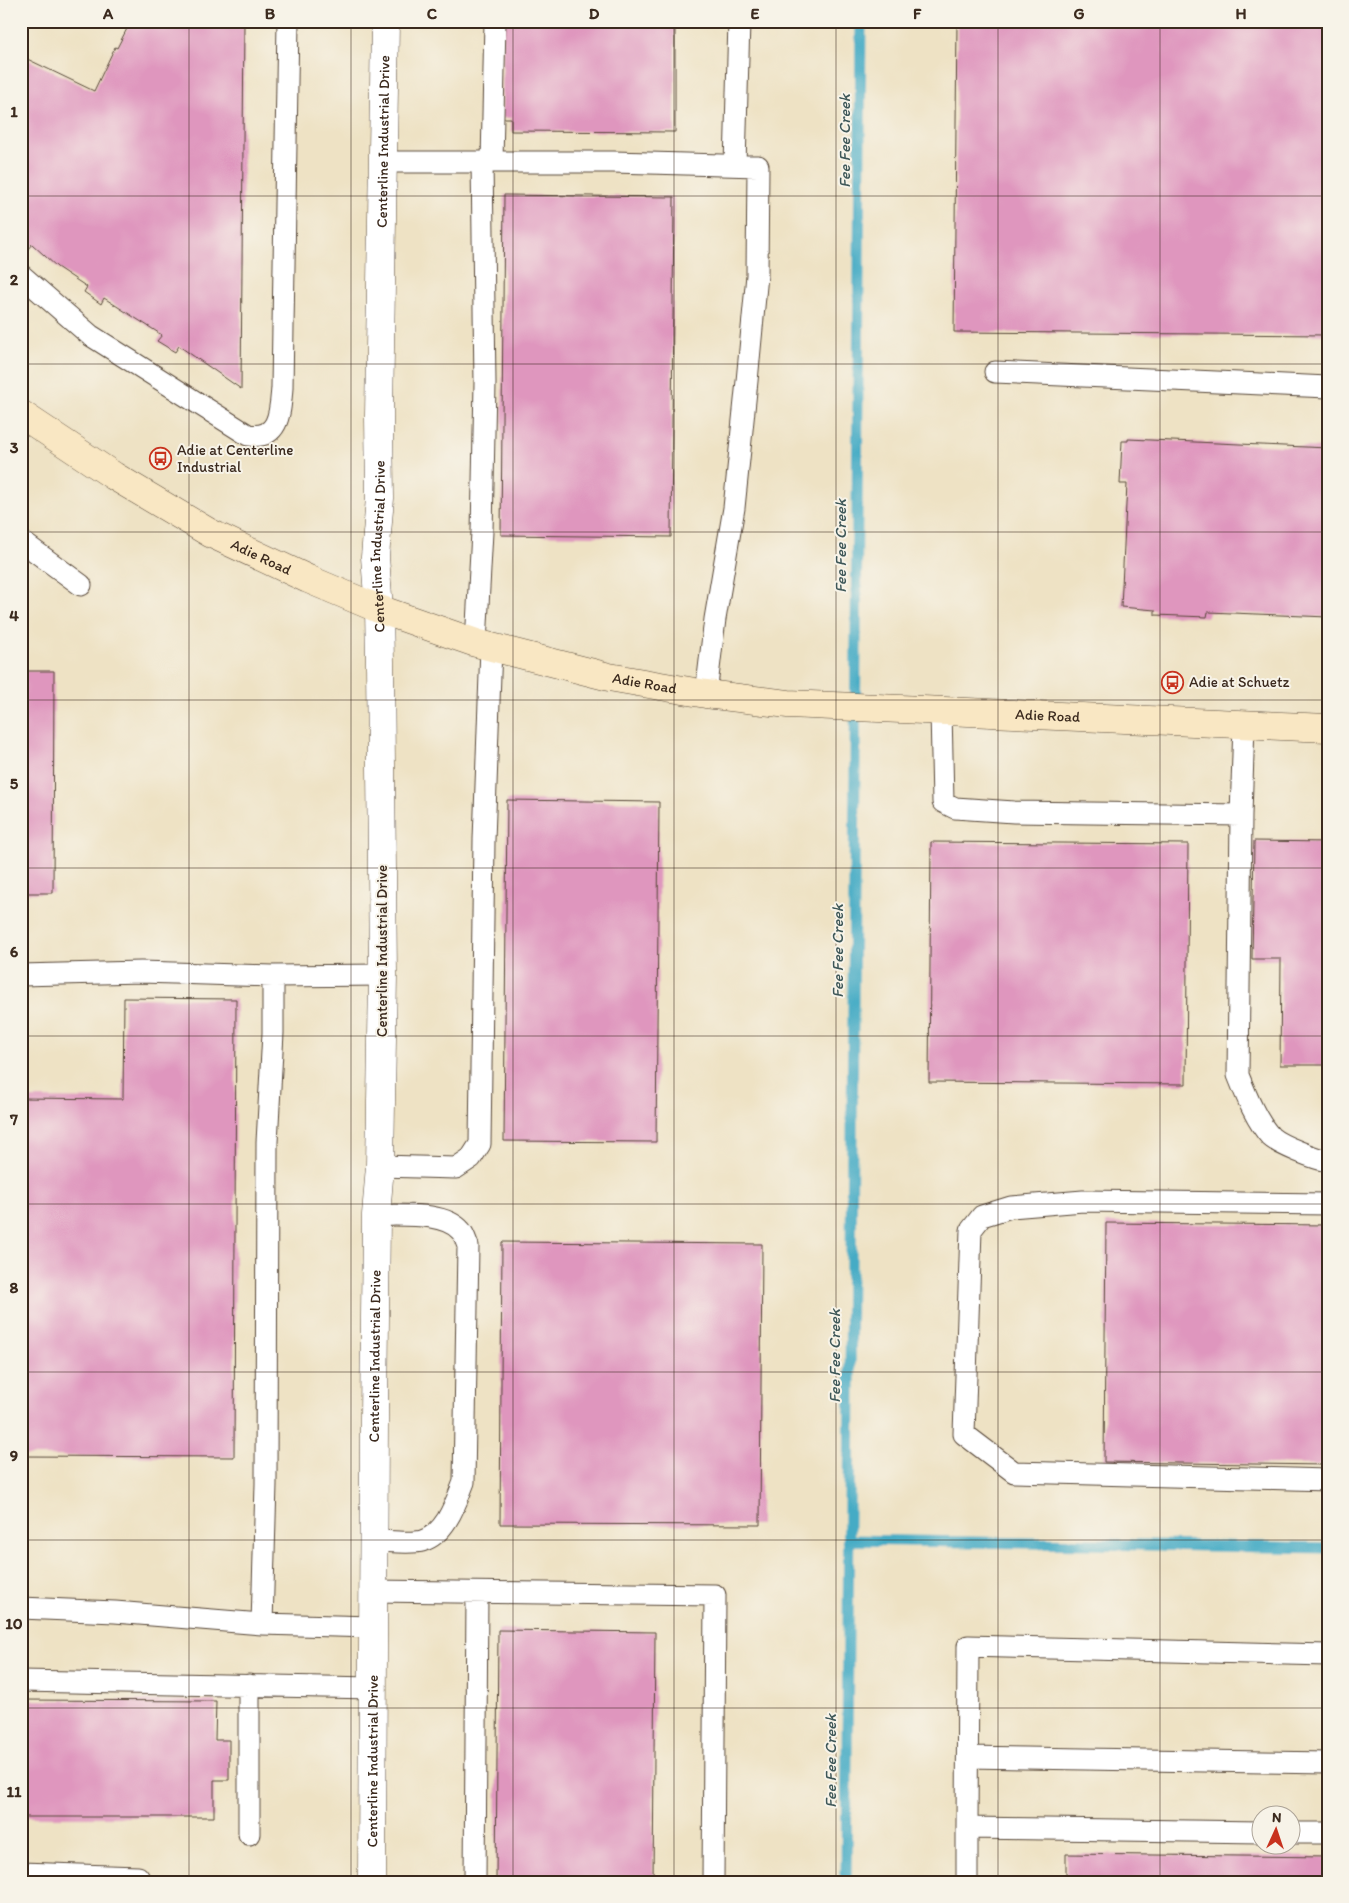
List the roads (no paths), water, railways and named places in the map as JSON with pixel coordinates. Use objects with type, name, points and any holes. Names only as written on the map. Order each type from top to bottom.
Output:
[{"type":"street","name":"Centerline Industrial Drive","points":[[372,1882],[372,1627],[376,1215],[380,1166],[383,975],[379,608],[374,557],[380,498],[379,416],[385,21]]},
{"type":"street","name":"Adie Road","points":[[21,414],[114,476],[210,534],[308,580],[379,608],[483,645],[609,677],[706,694],[788,704],[1328,728]]},
{"type":"lane","points":[[21,275],[90,335],[248,434],[259,436],[268,431],[280,418],[288,21],[297,21]]},
{"type":"lane","points":[[380,1166],[456,1168],[471,1158],[480,1144],[484,849],[482,532],[487,162],[494,21]]},
{"type":"lane","points":[[735,165],[739,21]]},
{"type":"lane","points":[[383,162],[613,162],[758,166],[757,275],[734,508],[715,619],[706,694]]},
{"type":"lane","points":[[995,372],[1328,387]]},
{"type":"lane","points":[[21,541],[81,585]]},
{"type":"lane","points":[[942,711],[943,802],[955,808],[1014,812],[1241,815]]},
{"type":"lane","points":[[1244,724],[1238,1075],[1253,1110],[1272,1137],[1295,1150],[1328,1161]]},
{"type":"lane","points":[[21,975],[141,972],[274,976],[383,975]]},
{"type":"lane","points":[[262,1624],[266,1484],[267,1142],[274,976]]},
{"type":"lane","points":[[1328,1204],[1083,1201],[1011,1207],[982,1216],[971,1230],[964,1434],[1014,1472],[1328,1480]]},
{"type":"lane","points":[[374,1541],[422,1541],[440,1530],[454,1507],[464,1482],[468,1246],[462,1231],[446,1221],[424,1216],[376,1215]]},
{"type":"lane","points":[[373,1591],[715,1595],[713,1882]]},
{"type":"lane","points":[[475,1882],[477,1593]]},
{"type":"lane","points":[[21,1608],[115,1612],[262,1624],[372,1627]]},
{"type":"lane","points":[[967,1882],[968,1646],[1328,1655]]},
{"type":"lane","points":[[21,1681],[373,1688]]},
{"type":"lane","points":[[249,1685],[249,1834]]},
{"type":"lane","points":[[968,1757],[1328,1763]]},
{"type":"lane","points":[[967,1828],[1252,1832]]},
{"type":"lane","points":[[1302,1833],[1328,1833]]},
{"type":"lane","points":[[21,1873],[138,1877],[142,1882]]},
{"type":"waterway","name":"Fee Fee Creek","points":[[846,1882],[861,21]]},
{"type":"waterway","points":[[848,1540],[1328,1548]]},
{"type":"place","name":"Adie at Centerline Industrial","points":[[161,459]]},
{"type":"place","name":"Adie at Schuetz","points":[[1173,682]]}]
